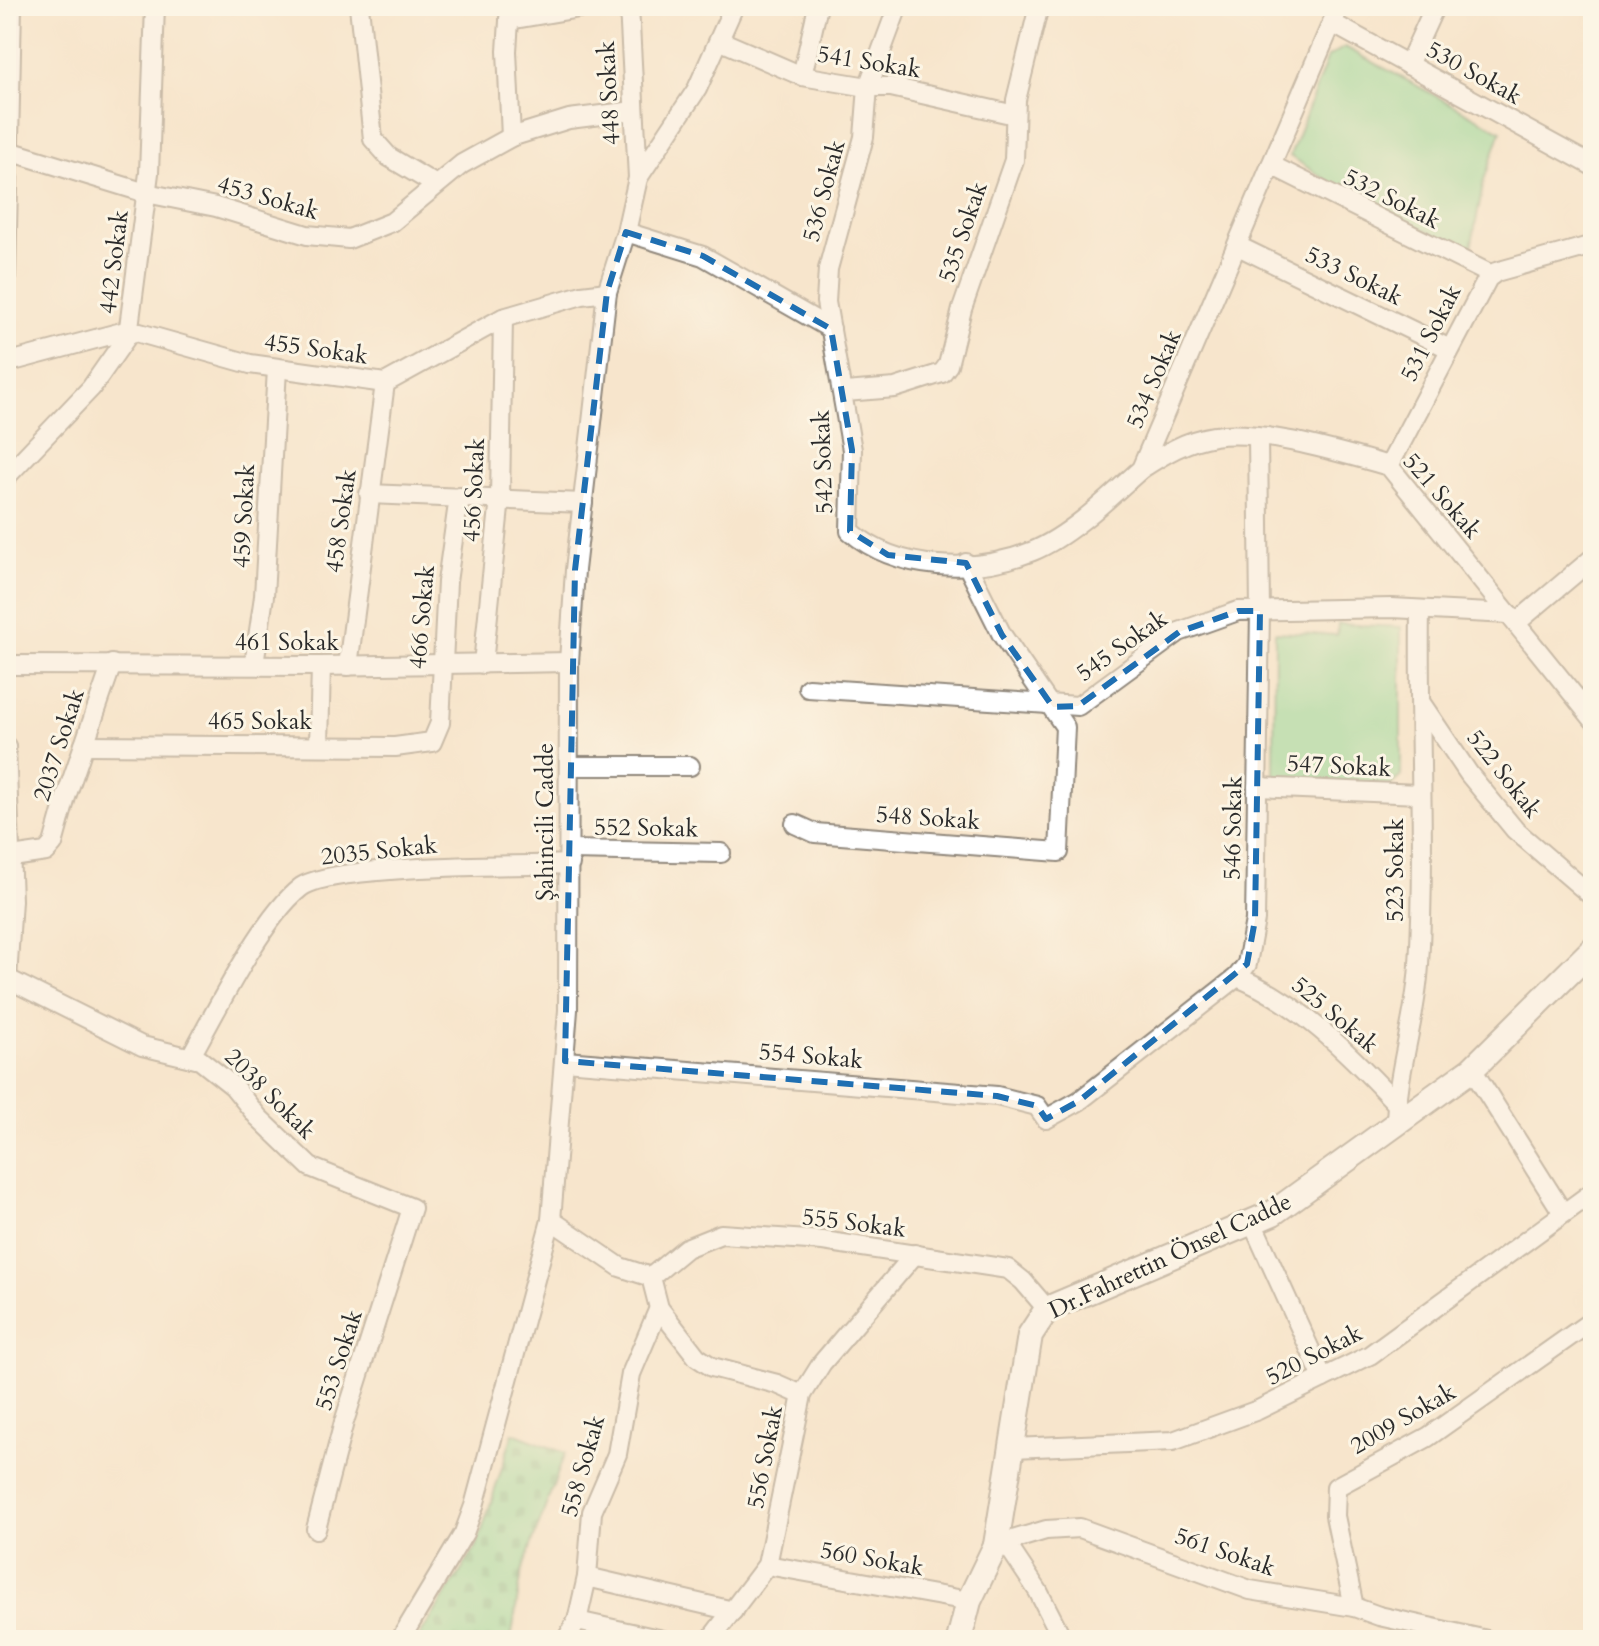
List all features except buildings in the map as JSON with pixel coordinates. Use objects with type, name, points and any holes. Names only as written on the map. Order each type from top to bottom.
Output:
[{"type":"street","points":[[6,277],[12,6]]},
{"type":"street","name":"442 Sokak","points":[[6,477],[91,388],[121,349],[129,330],[146,193],[155,6]]},
{"type":"street","points":[[359,6],[373,139],[389,157],[436,185]]},
{"type":"street","points":[[511,137],[509,13],[591,6]]},
{"type":"street","name":"448 Sokak","points":[[629,6],[638,178]]},
{"type":"street","name":"Şahincili Cadde","points":[[400,1640],[464,1533],[474,1506],[551,1220],[565,1061],[570,857],[569,662],[607,292],[626,232],[638,178],[697,89],[734,6]]},
{"type":"street","points":[[802,76],[818,6]]},
{"type":"street","name":"536 Sokak","points":[[845,392],[826,302],[828,269],[864,137],[868,87],[898,6]]},
{"type":"street","name":"535 Sokak","points":[[845,392],[895,388],[942,373],[948,365],[962,309],[1014,160],[1015,115],[1039,6]]},
{"type":"street","points":[[1408,65],[1435,6]]},
{"type":"street","name":"530 Sokak","points":[[1336,14],[1408,65],[1593,166]]},
{"type":"street","name":"534 Sokak","points":[[850,531],[866,544],[888,555],[937,565],[996,562],[1035,550],[1110,496],[1141,469],[1336,14]]},
{"type":"street","name":"541 Sokak","points":[[721,41],[802,76],[868,87],[891,87],[1015,115]]},
{"type":"street","name":"453 Sokak","points":[[8,150],[146,193],[216,207],[307,235],[349,239],[392,222],[462,164],[511,137],[569,119],[634,111]]},
{"type":"street","name":"532 Sokak","points":[[1271,165],[1492,275]]},
{"type":"street","points":[[626,232],[703,256],[831,329]]},
{"type":"street","name":"531 Sokak","points":[[1389,466],[1483,285],[1492,275],[1593,245]]},
{"type":"street","name":"533 Sokak","points":[[1238,246],[1450,349]]},
{"type":"street","name":"455 Sokak","points":[[6,363],[129,330],[277,369],[385,383],[503,318],[582,295],[607,292]]},
{"type":"street","name":"456 Sokak","points":[[483,664],[500,498],[503,318]]},
{"type":"street","name":"459 Sokak","points":[[254,665],[264,596],[277,369]]},
{"type":"street","name":"458 Sokak","points":[[348,666],[385,383]]},
{"type":"street","name":"542 Sokak","points":[[845,392],[852,450],[850,531]]},
{"type":"street","name":"521 Sokak","points":[[1141,469],[1167,452],[1204,438],[1244,434],[1389,466],[1593,719]]},
{"type":"street","name":"546 Sokak","points":[[1046,1119],[1090,1093],[1237,977],[1247,964],[1254,939],[1260,611],[1258,437]]},
{"type":"street","points":[[369,494],[583,503]]},
{"type":"street","name":"466 Sokak","points":[[435,739],[440,723],[447,582],[459,497]]},
{"type":"street","points":[[1512,619],[1593,558]]},
{"type":"street","points":[[966,563],[1002,635],[1053,707]]},
{"type":"street","name":"545 Sokak","points":[[808,688],[1053,707],[1078,706],[1179,632],[1238,611],[1420,610],[1512,619]]},
{"type":"street","name":"523 Sokak","points":[[1396,1127],[1394,1101],[1412,1029],[1419,964],[1420,610]]},
{"type":"street","name":"461 Sokak","points":[[6,665],[441,666],[569,662]]},
{"type":"street","name":"2037 Sokak","points":[[12,857],[46,852],[53,844],[112,664]]},
{"type":"street","points":[[319,744],[321,666]]},
{"type":"street","name":"522 Sokak","points":[[1421,703],[1469,774],[1515,830],[1593,897]]},
{"type":"street","name":"548 Sokak","points":[[795,824],[815,833],[1059,852],[1065,727],[1053,707]]},
{"type":"street","name":"465 Sokak","points":[[84,745],[423,746],[435,739]]},
{"type":"street","points":[[6,746],[12,857],[7,978]]},
{"type":"street","points":[[570,766],[690,766]]},
{"type":"street","name":"547 Sokak","points":[[1257,787],[1419,794]]},
{"type":"street","name":"552 Sokak","points":[[570,857],[721,853]]},
{"type":"street","name":"2035 Sokak","points":[[191,1056],[278,910],[301,886],[339,874],[570,857]]},
{"type":"street","name":"Dr.Fahrettin Önsel Cadde","points":[[959,1640],[969,1601],[1001,1544],[1030,1335],[1047,1309],[1273,1213],[1396,1127],[1472,1069],[1593,949]]},
{"type":"street","name":"525 Sokak","points":[[1237,977],[1265,988],[1296,1011],[1394,1101]]},
{"type":"street","name":"2038 Sokak","points":[[7,978],[142,1046],[191,1056],[220,1074],[310,1167],[412,1208]]},
{"type":"street","name":"554 Sokak","points":[[565,1061],[997,1096],[1037,1106],[1046,1119]]},
{"type":"street","points":[[1472,1069],[1563,1213]]},
{"type":"street","name":"520 Sokak","points":[[1013,1448],[1173,1441],[1258,1410],[1370,1355],[1593,1192]]},
{"type":"street","name":"553 Sokak","points":[[316,1529],[344,1422],[412,1208]]},
{"type":"street","points":[[551,1220],[620,1267],[651,1277],[659,1308],[682,1343],[712,1367],[802,1395]]},
{"type":"street","points":[[1252,1222],[1323,1378]]},
{"type":"street","name":"555 Sokak","points":[[651,1277],[686,1248],[721,1234],[823,1241],[1008,1269],[1047,1309]]},
{"type":"street","name":"556 Sokak","points":[[710,1640],[767,1565],[802,1395],[822,1363],[915,1254]]},
{"type":"street","name":"558 Sokak","points":[[566,1640],[577,1621],[587,1577],[592,1512],[617,1454],[631,1374],[659,1308]]},
{"type":"street","name":"2009 Sokak","points":[[1354,1607],[1335,1516],[1336,1487],[1428,1437],[1593,1320]]},
{"type":"street","name":"561 Sokak","points":[[1001,1544],[1046,1530],[1080,1528],[1250,1590],[1354,1607],[1379,1616],[1487,1640]]},
{"type":"street","points":[[1001,1544],[1038,1591],[1063,1640]]},
{"type":"street","name":"560 Sokak","points":[[767,1565],[969,1601]]},
{"type":"street","points":[[587,1577],[733,1611]]},
{"type":"street","points":[[577,1621],[663,1640]]},
{"type":"highlighted area","points":[[626,232],[703,256],[831,329],[852,450],[850,531],[888,555],[966,563],[1002,635],[1053,707],[1078,706],[1179,632],[1238,611],[1260,611],[1255,920],[1247,964],[1079,1101],[1046,1119],[1037,1106],[997,1096],[565,1061],[575,570],[607,292]]},
{"type":"green space","points":[[1345,47],[1501,131],[1484,180],[1470,253],[1328,181],[1290,156],[1328,57]]},
{"type":"green space","points":[[1338,624],[1401,627],[1401,776],[1390,786],[1274,779],[1275,632],[1337,635]]},
{"type":"green space","points":[[513,1433],[565,1453],[522,1571],[511,1640],[417,1640],[477,1546]]}]
